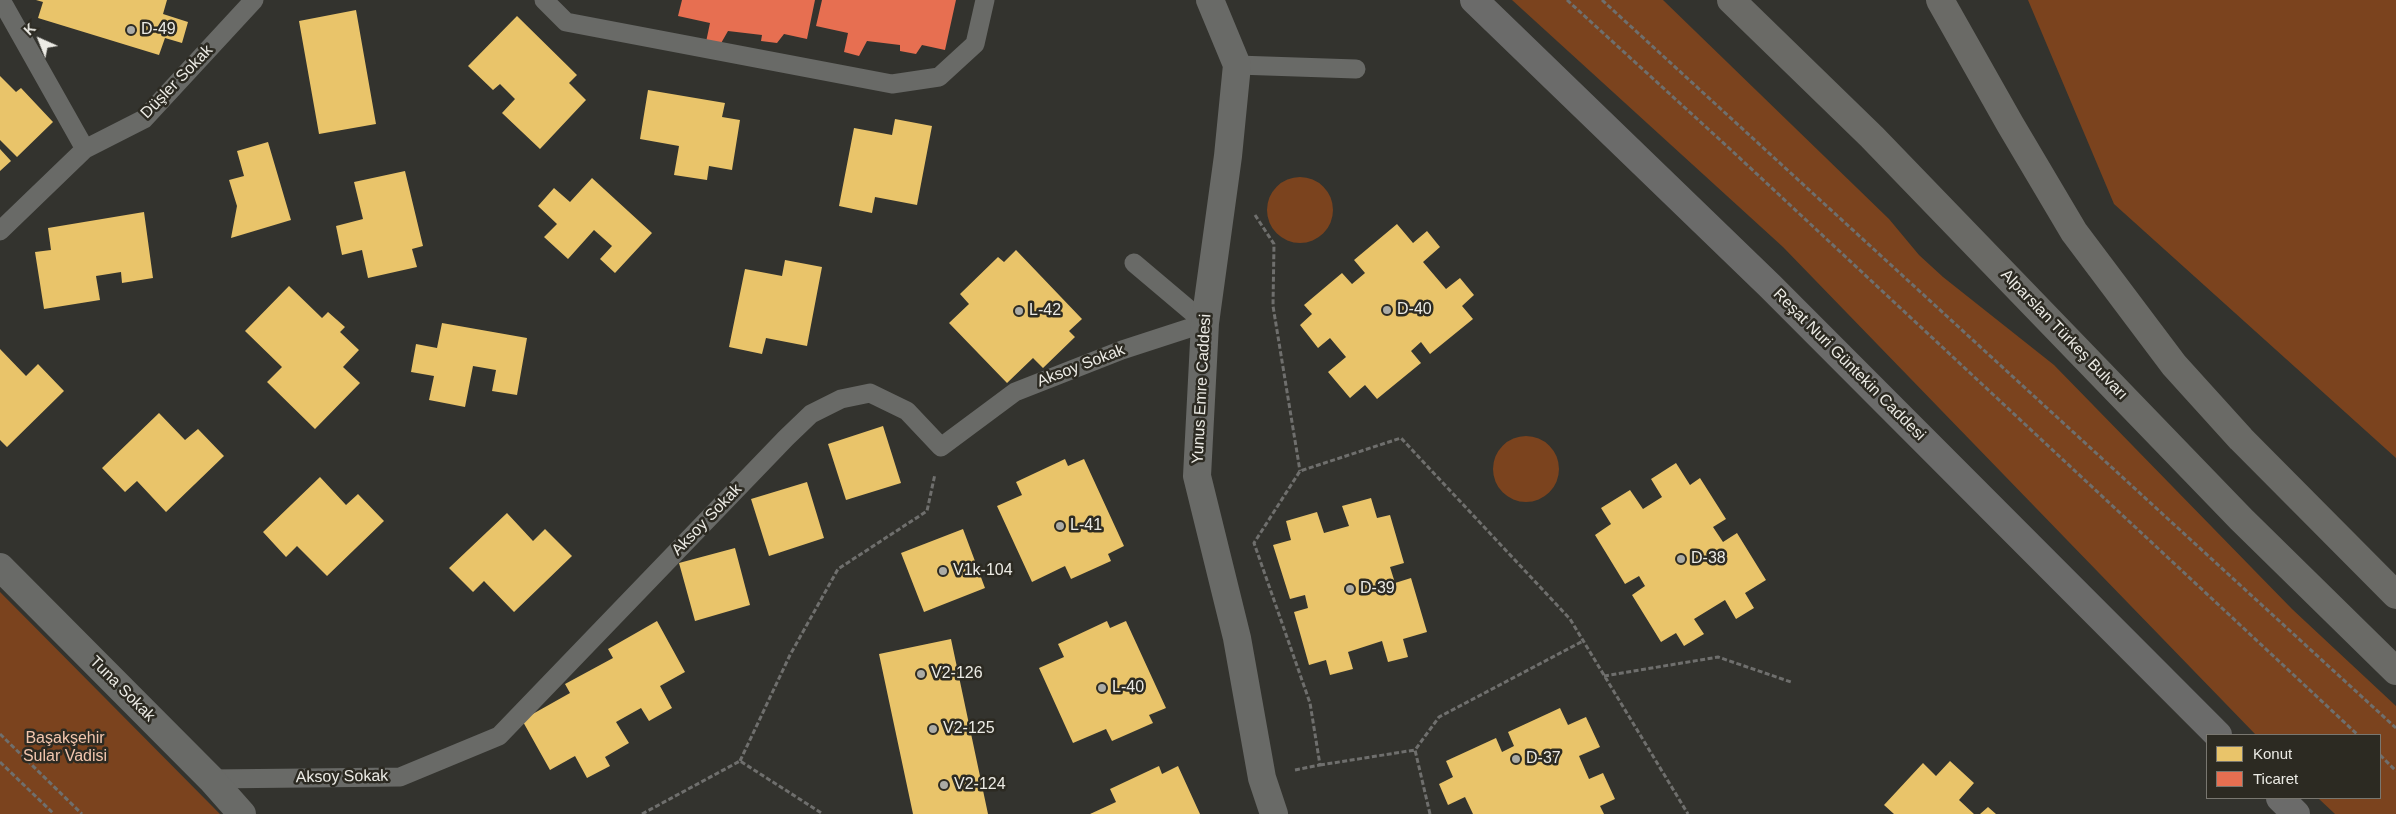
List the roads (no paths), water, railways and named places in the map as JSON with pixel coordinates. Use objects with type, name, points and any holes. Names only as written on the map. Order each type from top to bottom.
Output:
[{"type":"main road","name":"Reşat Nuri Güntekin Caddesi","points":[[1474,0],[1778,293],[2217,734]]},
{"type":"main road","name":"Alparslan Türkeş Bulvarı","points":[[1731,0],[1886,152],[2241,519],[2396,671]]},
{"type":"main road","points":[[1940,0],[2074,232],[2168,358],[2241,439],[2396,595]]},
{"type":"main road","points":[[2281,799],[2296,814]]},
{"type":"street","name":"Yunus Emre Caddesi","points":[[1210,0],[1237,65],[1226,172],[1205,323],[1197,476],[1237,638],[1262,778],[1274,814]]},
{"type":"street","name":"Tuna Sokak","points":[[0,567],[211,779],[242,814]]},
{"type":"street","points":[[1262,778],[1293,814]]},
{"type":"lane","name":"Düşler Sokak","points":[[0,231],[85,149],[144,119],[254,0]]},
{"type":"lane","points":[[544,0],[566,22],[892,84],[939,77],[975,44],[985,0]]},
{"type":"lane","points":[[1,5],[85,149]]},
{"type":"lane","points":[[1237,65],[1356,69]]},
{"type":"lane","points":[[1134,263],[1205,323]]},
{"type":"lane","name":"Aksoy Sokak","points":[[211,779],[400,777],[499,736],[786,438],[811,414],[841,399],[870,393],[907,412],[941,447],[1015,392],[1122,350],[1205,323]]},
{"type":"place","name":"D-49","points":[[131,30]]},
{"type":"place","name":"D-40","points":[[1387,310]]},
{"type":"place","name":"L-42","points":[[1019,311]]},
{"type":"place","name":"L-41","points":[[1060,526]]},
{"type":"place","name":"D-38","points":[[1681,559]]},
{"type":"place","name":"V1k-104","points":[[943,571]]},
{"type":"place","name":"D-39","points":[[1350,589]]},
{"type":"place","name":"V2-126","points":[[921,674]]},
{"type":"place","name":"L-40","points":[[1102,688]]},
{"type":"place","name":"V2-125","points":[[933,729]]},
{"type":"place","name":"D-37","points":[[1516,759]]},
{"type":"place","name":"V2-124","points":[[944,785]]},
{"type":"park label","name":"Başakşehir Sular Vadisi","points":[[65,748]]}]
